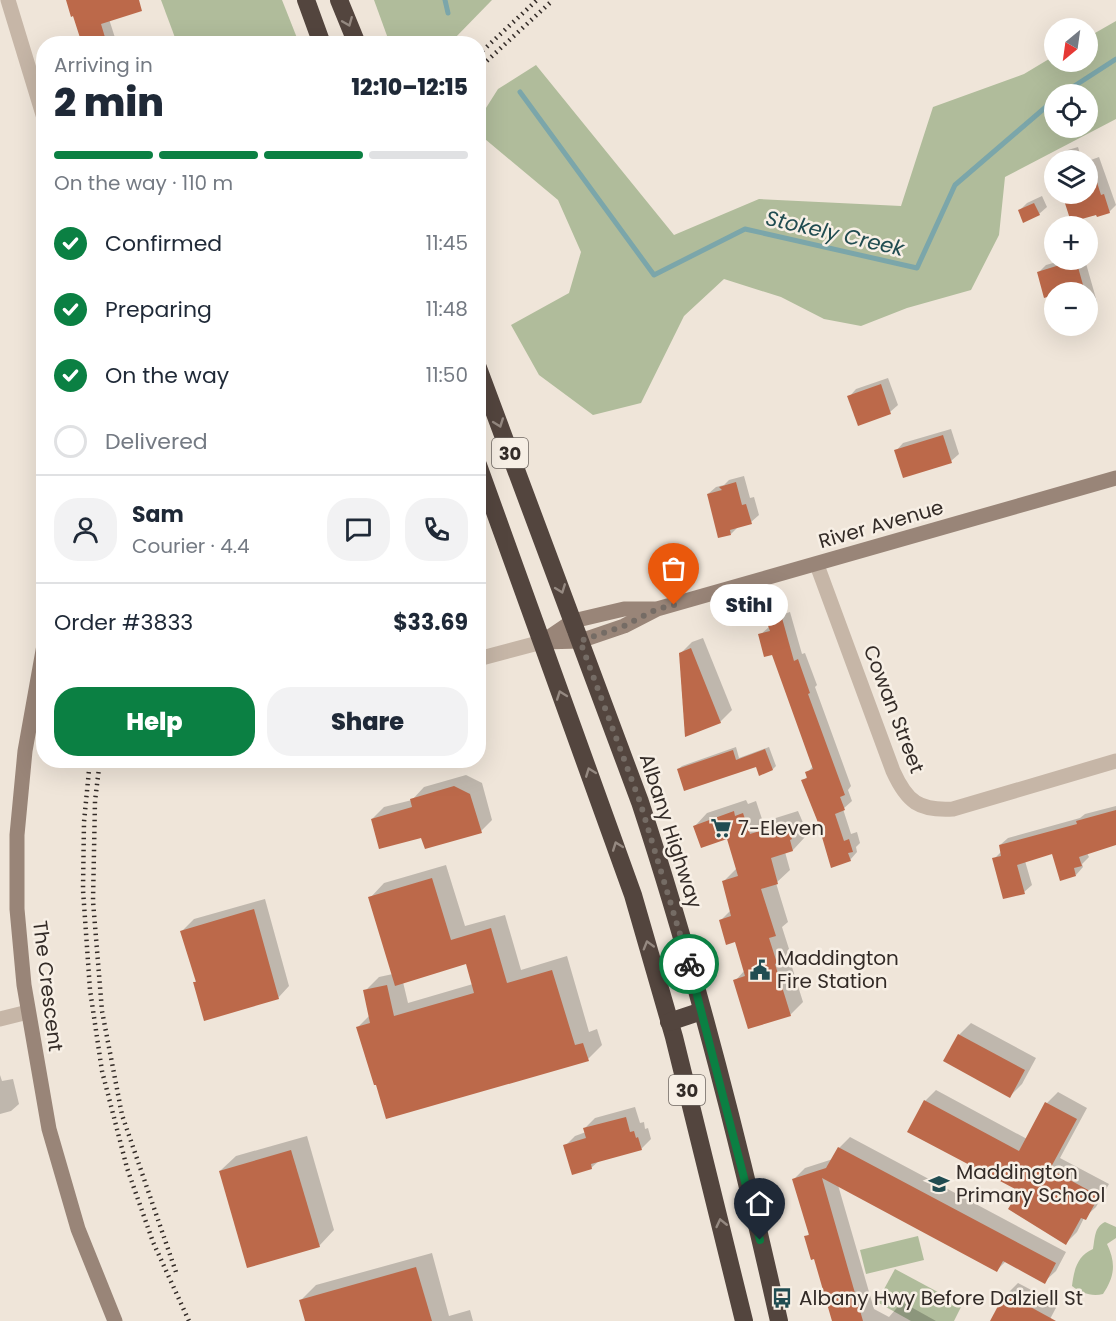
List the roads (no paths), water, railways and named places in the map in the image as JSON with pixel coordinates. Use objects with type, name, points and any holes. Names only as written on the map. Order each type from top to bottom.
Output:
[{"type":"highway","points":[[306,0],[319,36]]},
{"type":"highway","points":[[339,0],[354,36]]},
{"type":"highway","name":"Albany Highway","points":[[486,389],[644,813],[702,1011],[755,1217],[778,1321]]},
{"type":"highway","name":"30","points":[[486,487],[626,871],[669,1022],[744,1321]]},
{"type":"highway","points":[[669,1022],[702,1011]]},
{"type":"street","points":[[8,0],[36,92]]},
{"type":"street","name":"River Avenue","points":[[543,642],[580,641],[624,626],[657,609],[818,565],[1116,478]]},
{"type":"street","name":"Cowan Street","points":[[818,565],[899,785],[922,807],[935,810],[953,809],[1116,761]]},
{"type":"street","name":"River Avenue","points":[[573,621],[624,609],[657,609]]},
{"type":"street","points":[[486,657],[543,642],[573,621]]},
{"type":"street","name":"The Crescent","points":[[36,690],[25,751],[17,835],[17,909],[28,1012],[47,1121],[62,1178],[78,1229],[116,1321]]},
{"type":"street","points":[[0,1019],[28,1012]]},
{"type":"waterway","points":[[445,0],[448,13]]},
{"type":"waterway","name":"Stokely Creek","points":[[1077,84],[1116,59]]},
{"type":"waterway","name":"Stokely Creek","points":[[520,92],[654,275],[745,229],[917,268],[955,185],[1044,109]]},
{"type":"railway","points":[[486,48],[537,0]]},
{"type":"railway","points":[[486,62],[553,0]]},
{"type":"railway","points":[[89,768],[84,822],[83,890],[90,990],[102,1071],[127,1168],[153,1242],[189,1321]]},
{"type":"railway","points":[[99,768],[95,801],[93,901],[102,1011],[122,1115],[177,1275]]},
{"type":"place","name":"Stihl","points":[[674,605]]},
{"type":"place","name":"7-Eleven","points":[[721,828]]},
{"type":"place","name":"Maddington Fire Station","points":[[760,970]]},
{"type":"place","name":"Maddington Primary School","points":[[939,1184]]},
{"type":"place","name":"Albany Hwy Before Dalziell St","points":[[782,1298]]}]
